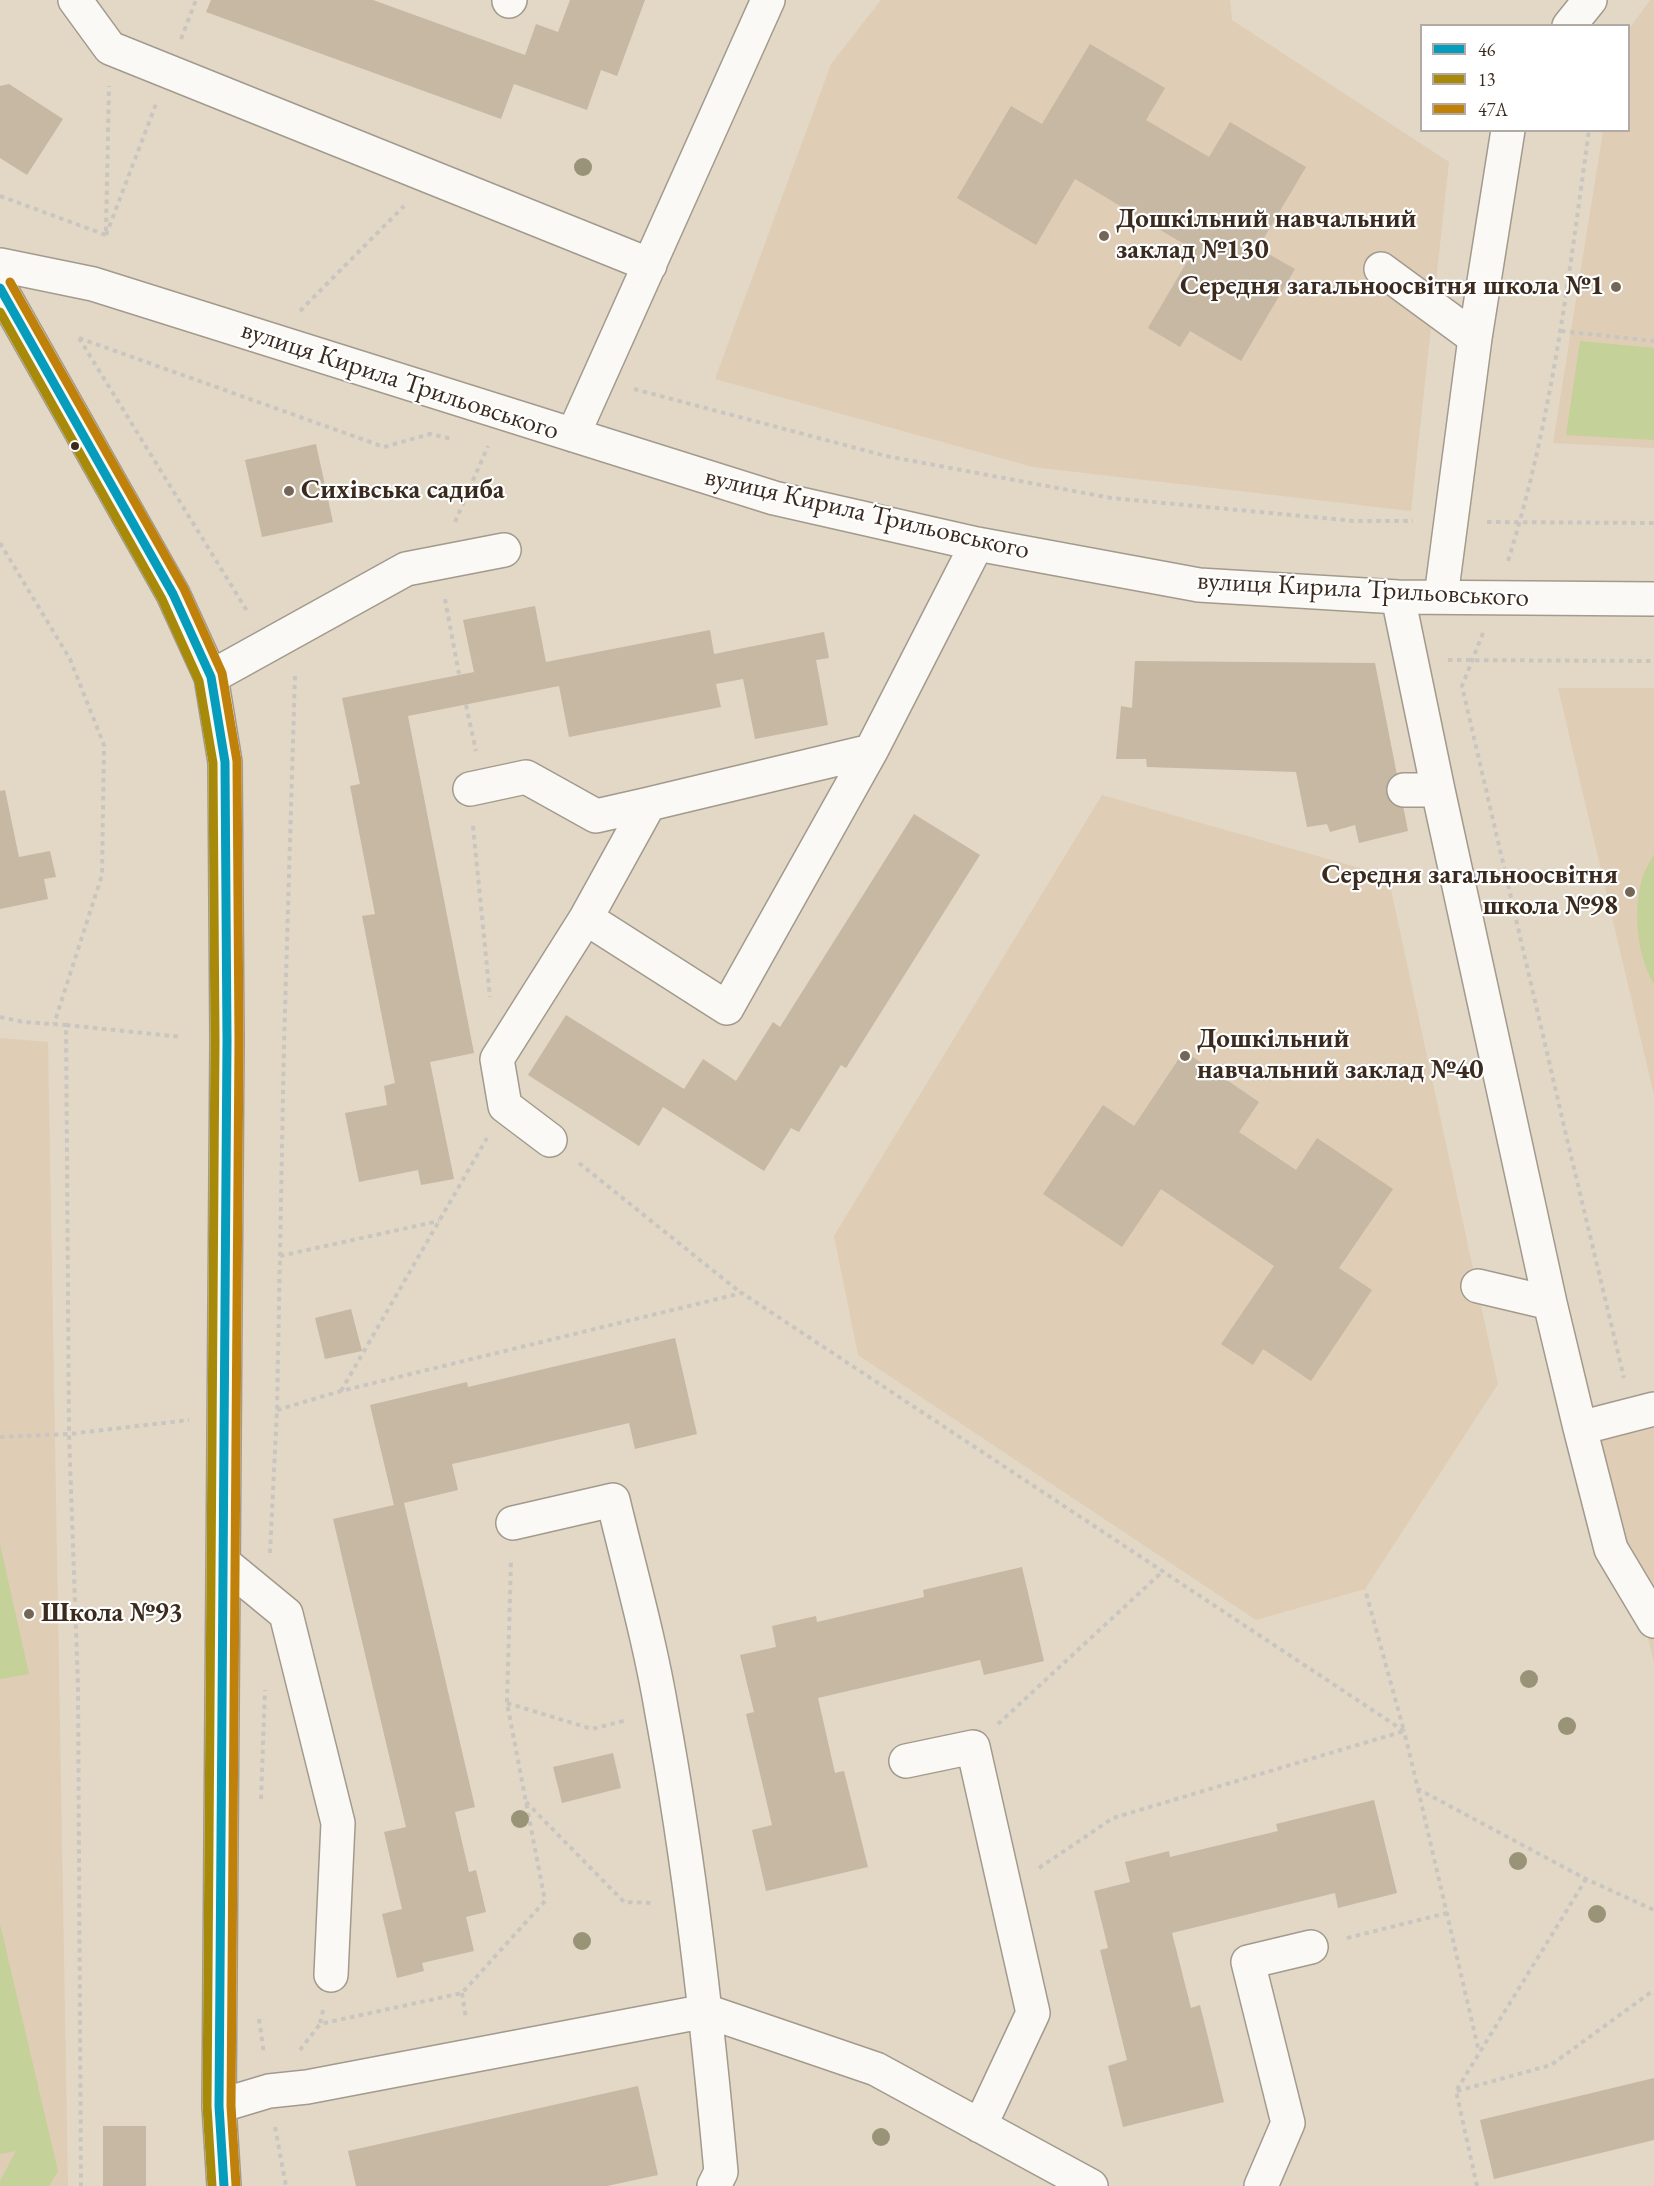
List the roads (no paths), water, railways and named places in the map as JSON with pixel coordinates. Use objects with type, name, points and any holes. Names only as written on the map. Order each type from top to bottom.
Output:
[{"type":"main road","points":[[75,0],[110,48],[650,265]]},
{"type":"main road","points":[[573,435],[768,0]]},
{"type":"main road","points":[[1571,24],[1590,0]]},
{"type":"main road","points":[[1441,597],[1475,338],[1508,132]]},
{"type":"main road","name":"вулиця Кирила Трильовського","points":[[0,265],[93,284],[774,498],[977,544],[1199,585],[1398,597],[1654,599]]},
{"type":"main road","points":[[1381,269],[1475,338]]},
{"type":"main road","points":[[0,288],[173,594],[211,677],[225,762],[224,1563],[219,2106],[224,2186]]},
{"type":"main road","points":[[586,918],[727,1008],[871,751],[977,544]]},
{"type":"main road","points":[[211,677],[406,570],[504,550]]},
{"type":"main road","points":[[1398,597],[1550,1303],[1580,1428],[1611,1549],[1654,1621]]},
{"type":"main road","points":[[477,787],[526,777],[596,816],[871,751]]},
{"type":"main road","points":[[1404,790],[1438,790]]},
{"type":"main road","points":[[550,1140],[505,1106],[497,1059],[586,918],[649,804]]},
{"type":"main road","points":[[1478,1286],[1550,1303]]},
{"type":"main road","points":[[1580,1428],[1654,1409]]},
{"type":"main road","points":[[513,1523],[613,1500],[662,1711],[692,1905],[706,2011],[721,2172],[714,2186]]},
{"type":"main road","points":[[224,1563],[286,1614],[338,1823],[327,1990]]},
{"type":"main road","points":[[906,1761],[973,1747],[1033,2013],[980,2126]]},
{"type":"main road","points":[[1261,2186],[1288,2123],[1248,1962],[1311,1947]]},
{"type":"main road","points":[[219,2106],[268,2091],[318,2085],[706,2011],[876,2069],[1091,2186]]},
{"type":"place","name":"Дошкільний навчальний заклад №130","points":[[1104,236]]},
{"type":"place","name":"Середня загальноосвітня школа №1","points":[[1616,287]]},
{"type":"place","name":"Сихівська садиба","points":[[289,491]]},
{"type":"place","name":"Середня загальноосвітня школа №98","points":[[1630,892]]},
{"type":"place","name":"Дошкільний навчальний заклад №40","points":[[1185,1056]]},
{"type":"place","name":"Школа №93","points":[[29,1614]]}]
